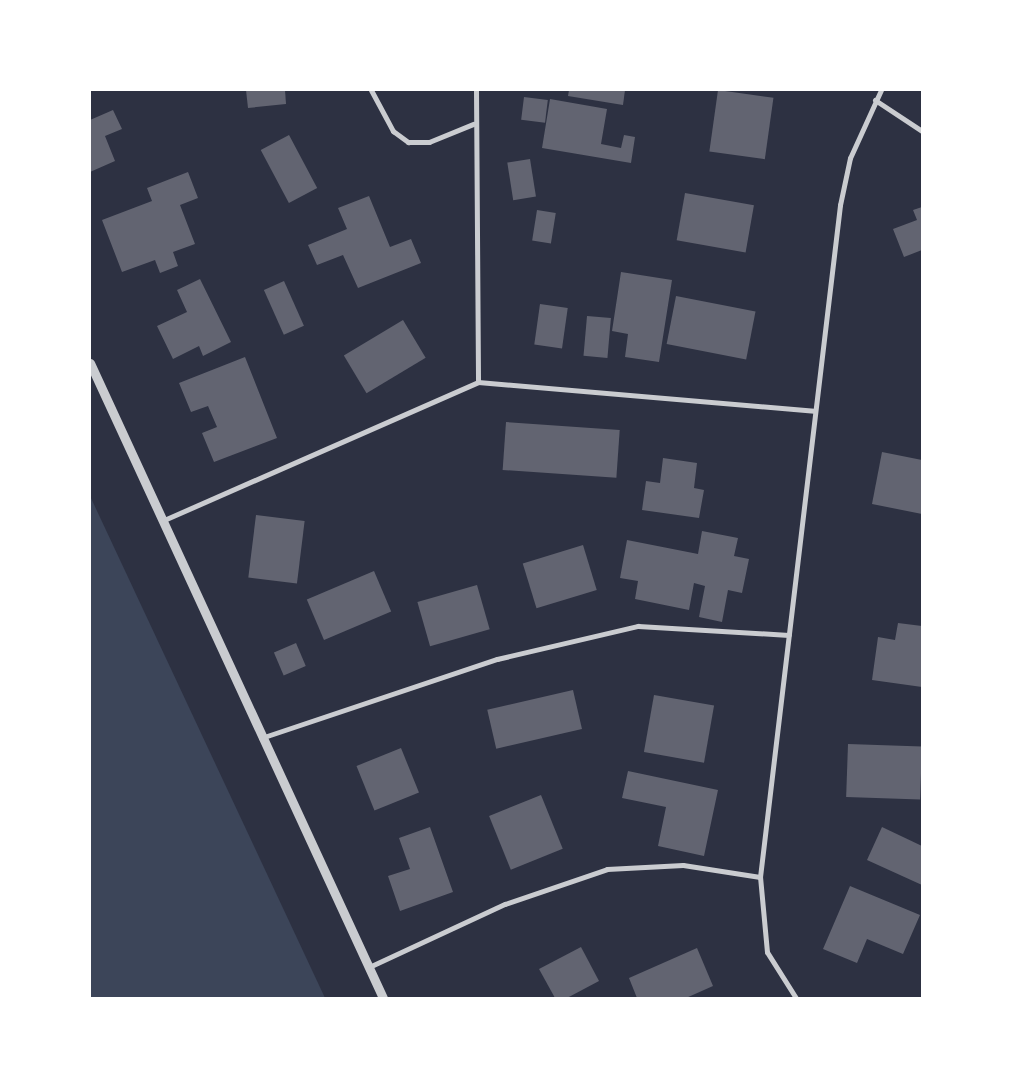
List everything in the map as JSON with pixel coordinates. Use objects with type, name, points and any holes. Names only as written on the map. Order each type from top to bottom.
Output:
[{"type":"street","points":[[370,90],[393,131],[408,142],[429,142],[473,124]]},
{"type":"street","points":[[476,90],[473,124],[478,382]]},
{"type":"street","points":[[796,998],[767,952],[760,877],[840,205],[850,158],[881,90]]},
{"type":"street","points":[[875,100],[922,131]]},
{"type":"street","points":[[90,363],[164,520],[259,738],[383,998]]},
{"type":"street","points":[[164,520],[478,382],[814,411]]},
{"type":"street","points":[[259,738],[496,660],[638,626],[789,635]]},
{"type":"street","points":[[369,967],[505,904],[607,869],[683,865],[760,877]]},
{"type":"shaded area","points":[[90,496],[325,998],[90,998]]},
{"type":"building","points":[[246,90],[285,90],[286,104],[248,108]]},
{"type":"building","points":[[569,90],[625,90],[623,105],[568,96]]},
{"type":"building","points":[[718,90],[773,98],[765,159],[709,151]]},
{"type":"building","points":[[524,97],[548,100],[545,123],[521,120]]},
{"type":"building","points":[[550,99],[607,109],[601,144],[621,148],[624,135],[635,137],[631,163],[542,148]]},
{"type":"building","points":[[113,110],[122,129],[105,136],[115,161],[90,172],[90,120]]},
{"type":"building","points":[[289,135],[317,188],[289,203],[261,150]]},
{"type":"building","points":[[530,159],[536,197],[513,200],[507,163]]},
{"type":"building","points":[[188,172],[198,198],[180,205],[195,244],[173,252],[178,266],[160,273],[155,260],[122,272],[102,220],[152,201],[147,188]]},
{"type":"building","points":[[685,193],[754,205],[746,252],[677,240]]},
{"type":"building","points":[[369,196],[390,247],[411,239],[421,263],[358,288],[343,255],[317,265],[308,245],[347,229],[338,208]]},
{"type":"building","points":[[922,207],[922,250],[904,257],[893,229],[917,220],[913,210]]},
{"type":"building","points":[[537,210],[556,213],[551,244],[532,241]]},
{"type":"building","points":[[621,272],[672,280],[659,362],[625,357],[628,334],[612,331]]},
{"type":"building","points":[[200,279],[231,342],[203,356],[199,346],[173,359],[157,326],[187,312],[177,290]]},
{"type":"building","points":[[284,281],[304,326],[284,335],[264,290]]},
{"type":"building","points":[[676,296],[756,311],[746,360],[667,344]]},
{"type":"building","points":[[540,304],[568,308],[562,348],[534,345]]},
{"type":"building","points":[[587,316],[611,318],[607,358],[584,356]]},
{"type":"building","points":[[403,320],[426,358],[367,393],[344,356]]},
{"type":"building","points":[[245,357],[277,438],[214,462],[202,433],[217,427],[208,406],[191,412],[179,383]]},
{"type":"building","points":[[506,422],[620,430],[616,478],[503,470]]},
{"type":"building","points":[[882,452],[922,460],[922,514],[872,504]]},
{"type":"building","points":[[663,458],[697,463],[694,488],[704,490],[699,518],[642,510],[646,481],[660,483]]},
{"type":"building","points":[[256,515],[305,521],[297,584],[248,578]]},
{"type":"building","points":[[702,531],[738,538],[734,556],[749,559],[742,593],[728,590],[722,622],[699,617],[705,586],[694,583],[689,610],[635,599],[638,581],[620,578],[627,540],[698,554]]},
{"type":"building","points":[[583,545],[597,590],[536,608],[523,563]]},
{"type":"building","points":[[374,571],[391,612],[324,640],[307,600]]},
{"type":"building","points":[[477,585],[490,629],[430,646],[417,602]]},
{"type":"building","points":[[898,623],[922,626],[922,687],[872,680],[878,637],[895,640]]},
{"type":"building","points":[[296,643],[306,666],[284,675],[274,652]]},
{"type":"building","points":[[573,690],[582,729],[496,749],[487,710]]},
{"type":"building","points":[[654,695],[714,706],[704,763],[644,752]]},
{"type":"building","points":[[848,744],[922,747],[920,800],[846,797]]},
{"type":"building","points":[[401,748],[419,793],[374,810],[356,766]]},
{"type":"building","points":[[628,771],[718,790],[704,856],[658,846],[666,807],[622,798]]},
{"type":"building","points":[[541,795],[563,849],[511,870],[489,816]]},
{"type":"building","points":[[430,827],[453,892],[400,911],[388,876],[410,869],[399,838]]},
{"type":"building","points":[[882,827],[922,846],[922,885],[867,860]]},
{"type":"building","points":[[850,886],[920,915],[903,954],[867,939],[857,963],[823,949]]},
{"type":"building","points":[[581,947],[599,981],[567,998],[555,998],[539,969]]},
{"type":"building","points":[[697,948],[713,986],[686,998],[637,998],[629,978]]}]
